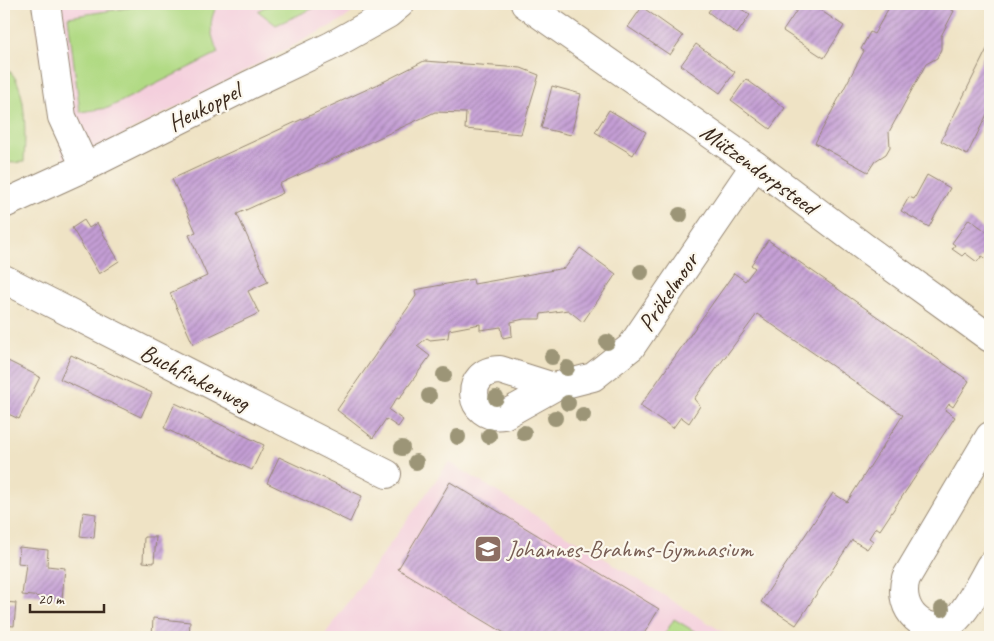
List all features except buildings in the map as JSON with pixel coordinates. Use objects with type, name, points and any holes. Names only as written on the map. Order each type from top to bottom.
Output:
[{"type":"street","points":[[46,4],[62,117],[85,168]]},
{"type":"street","name":"Heukoppel","points":[[4,204],[85,168],[248,85],[331,46],[388,14],[400,4]]},
{"type":"street","name":"Mützendorpsteed","points":[[525,4],[755,165],[990,338]]},
{"type":"street","name":"Prökelmoor","points":[[554,387],[593,377],[631,347],[755,165]]},
{"type":"street","name":"Buchfinkenweg","points":[[4,280],[387,474]]},
{"type":"street","points":[[990,436],[906,578],[904,587],[905,604],[914,617],[932,626],[943,625],[953,621],[961,614],[990,566]]},
{"type":"shaded area","points":[[34,4],[363,4],[344,19],[65,165],[41,62]]},
{"type":"shaded area","name":"Johannes-Brahms-Gymnasium","points":[[449,462],[731,637],[323,637]]},
{"type":"green space","points":[[153,4],[218,4],[212,17],[211,28],[218,53],[108,108],[80,112],[68,17]]},
{"type":"green space","points":[[281,4],[323,4],[276,25],[258,11],[264,7]]},
{"type":"green space","points":[[4,68],[12,74],[18,83],[22,96],[25,125],[24,162],[4,163]]},
{"type":"green space","points":[[674,619],[704,637],[663,637]]},
{"type":"place","name":"Johannes-Brahms-Gymnasium","points":[[488,549]]}]
